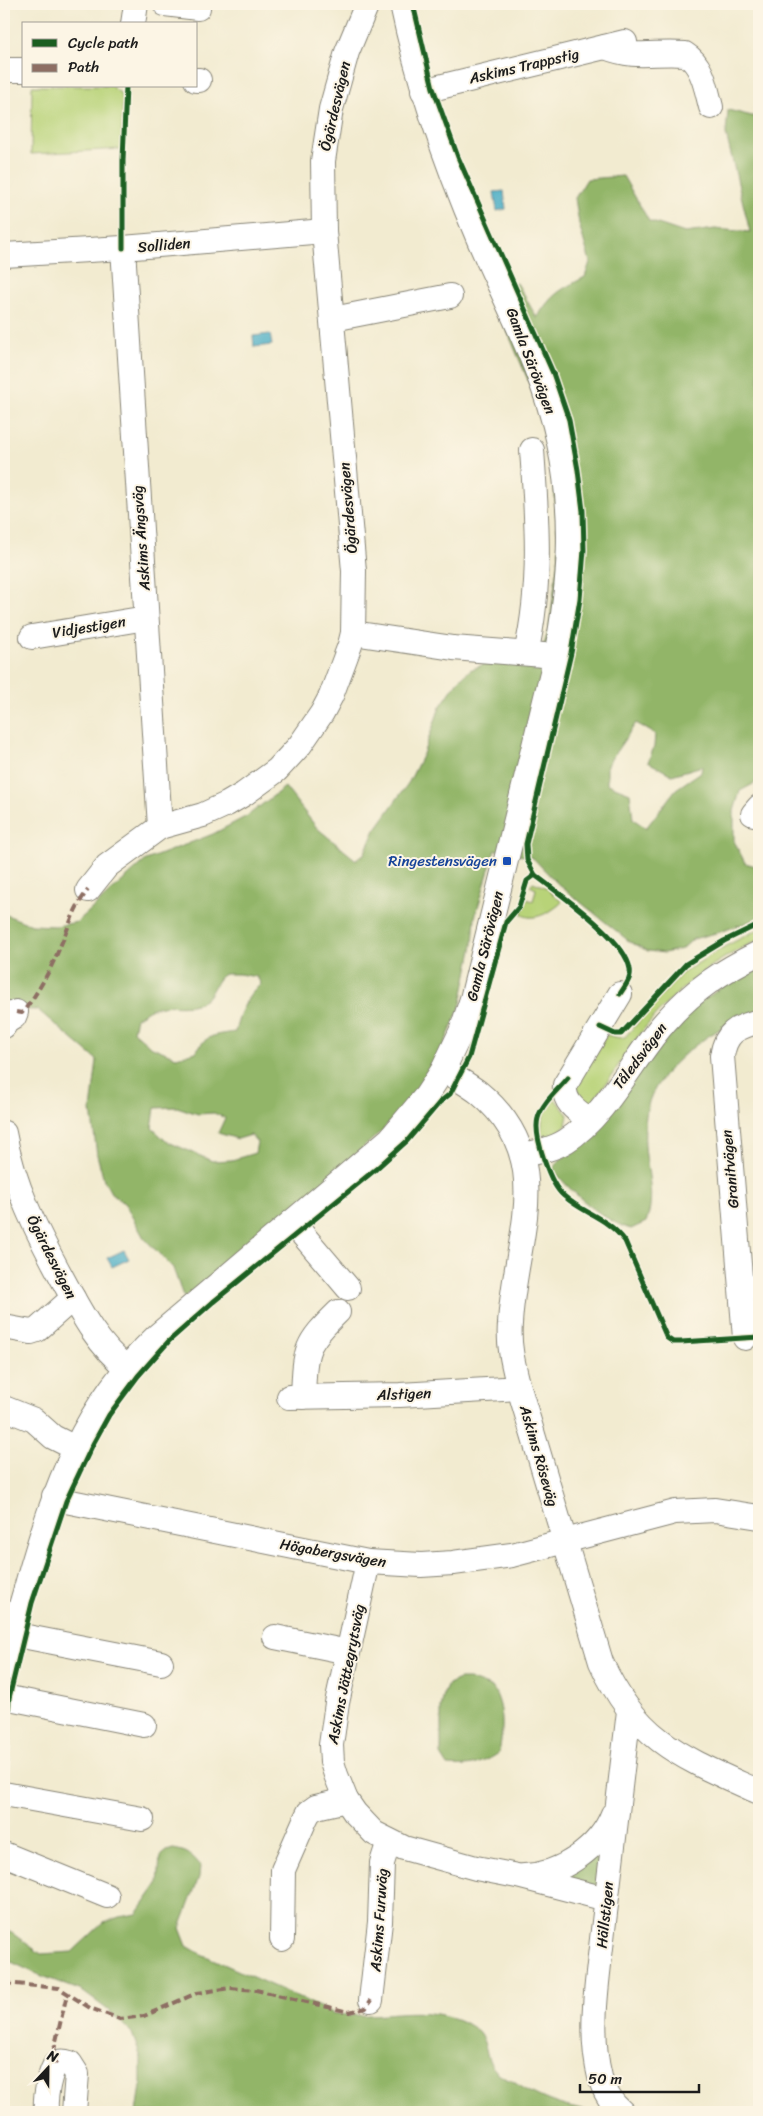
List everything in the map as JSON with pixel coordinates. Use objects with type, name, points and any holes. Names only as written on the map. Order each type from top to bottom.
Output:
[{"type":"street","points":[[134,22],[136,4]]},
{"type":"street","points":[[166,4],[198,8]]},
{"type":"street","name":"Ögärdesvägen","points":[[88,890],[107,866],[160,827],[203,815],[227,804],[277,770],[300,745],[322,712],[345,661],[353,633],[354,571],[324,231],[322,186],[325,141],[332,109],[348,52],[367,4]]},
{"type":"street","name":"Gamla Särövägen","points":[[4,1669],[12,1634],[54,1496],[76,1448],[105,1396],[126,1367],[157,1336],[390,1139],[426,1096],[443,1070],[459,1039],[472,999],[556,656],[566,604],[570,529],[560,443],[538,371],[455,182],[423,91],[412,52],[402,4]]},
{"type":"street","name":"Askims Trappstig","points":[[423,91],[615,45],[616,52],[641,56],[685,54],[696,64],[701,73],[711,108]]},
{"type":"street","points":[[4,70],[22,70]]},
{"type":"street","name":"Solliden","points":[[4,255],[123,248],[324,231]]},
{"type":"street","name":"Askims Ängsväg","points":[[123,248],[160,827]]},
{"type":"street","points":[[333,319],[450,296]]},
{"type":"street","points":[[526,653],[535,612],[538,560],[538,532],[532,450]]},
{"type":"street","name":"Vidjestigen","points":[[32,637],[146,618]]},
{"type":"street","points":[[353,633],[453,648],[556,656]]},
{"type":"street","name":"Tåledsvägen","points":[[522,1155],[557,1146],[574,1135],[590,1120],[653,1036],[679,1007],[718,974],[759,952]]},
{"type":"street","points":[[590,1120],[567,1101],[564,1094],[564,1085],[620,994]]},
{"type":"street","name":"Granitvägen","points":[[745,1338],[722,1056],[726,1039],[732,1032],[742,1026],[759,1021]]},
{"type":"street","name":"Askims Röseväg","points":[[443,1070],[478,1093],[492,1106],[512,1130],[522,1155],[527,1188],[509,1326],[511,1349],[519,1388],[564,1542],[600,1658],[609,1680],[629,1711],[647,1731],[680,1754],[759,1792]]},
{"type":"street","name":"Ögärdesvägen","points":[[4,1133],[22,1196],[73,1298],[96,1335],[115,1359],[126,1367]]},
{"type":"street","points":[[292,1222],[348,1288]]},
{"type":"street","points":[[4,1327],[31,1332],[37,1330],[73,1298]]},
{"type":"street","name":"Alstigen","points":[[338,1312],[312,1339],[304,1361],[296,1397],[400,1395],[519,1388]]},
{"type":"street","points":[[4,1408],[34,1420],[53,1437],[76,1448]]},
{"type":"street","name":"Högabergsvägen","points":[[54,1496],[368,1562],[421,1565],[453,1563],[512,1555],[675,1512],[715,1510],[759,1517]]},
{"type":"street","name":"Askims Jättegrytsväg","points":[[368,1562],[330,1745],[332,1762],[346,1800],[368,1828],[389,1841],[430,1856],[485,1871],[517,1876],[606,1899]]},
{"type":"street","points":[[12,1634],[161,1663]]},
{"type":"street","points":[[275,1637],[348,1652]]},
{"type":"street","points":[[4,1696],[144,1725]]},
{"type":"street","name":"Hällstigen","points":[[622,2112],[613,2104],[600,2078],[596,2043],[597,1989],[629,1711]]},
{"type":"street","points":[[4,1794],[142,1820]]},
{"type":"street","points":[[282,1939],[282,1870],[301,1828],[309,1812],[316,1807],[346,1800]]},
{"type":"street","name":"Askims Jättegrytsväg","points":[[517,1876],[543,1873],[564,1865],[582,1854],[602,1836],[618,1804]]},
{"type":"street","name":"Askims Furuväg","points":[[371,2000],[380,1922],[382,1863],[389,1841]]},
{"type":"street","points":[[4,1854],[107,1896]]},
{"type":"street","points":[[47,2112],[45,2105],[52,2073],[56,2064],[63,2062],[70,2063],[77,2074],[74,2112]]},
{"type":"green space","points":[[32,88],[114,88],[120,93],[123,100],[121,149],[31,154]]},
{"type":"green space","points":[[728,110],[759,119],[759,781],[740,791],[734,811],[734,841],[745,863],[759,867],[759,918],[720,932],[693,939],[682,949],[664,953],[648,951],[630,942],[558,884],[533,858],[495,850],[475,917],[473,945],[460,1008],[434,1068],[382,1131],[189,1299],[183,1296],[173,1268],[144,1238],[125,1204],[111,1193],[104,1180],[97,1155],[91,1110],[97,1060],[38,1010],[4,1009],[4,914],[32,925],[56,926],[77,922],[146,860],[213,834],[247,816],[285,787],[317,828],[356,860],[364,854],[375,830],[409,782],[423,754],[440,707],[458,681],[470,670],[485,664],[513,662],[538,664],[549,627],[559,553],[553,473],[537,401],[491,293],[517,283],[537,318],[552,297],[585,277],[590,262],[579,224],[575,198],[587,179],[623,176],[649,221],[685,233],[715,229],[750,232],[726,134]],"holes":[[[636,723],[655,734],[654,747],[648,762],[672,775],[702,766],[701,772],[676,789],[646,828],[633,819],[630,793],[607,784],[607,765]],[[225,974],[239,974],[257,977],[261,984],[244,1006],[235,1032],[212,1036],[196,1052],[176,1057],[150,1046],[133,1031],[136,1018],[151,1009],[159,1006],[185,1006],[203,1001]],[[177,1107],[198,1114],[214,1113],[225,1118],[218,1133],[238,1139],[251,1135],[257,1142],[255,1153],[232,1160],[212,1161],[166,1141],[152,1128],[155,1108]]]},
{"type":"green space","points":[[533,882],[545,887],[562,902],[537,917],[521,914],[527,899],[533,901],[536,889],[530,886]]},
{"type":"green space","points":[[759,929],[759,940],[704,971],[672,998],[644,1029],[591,1102],[580,1103],[572,1083],[606,1035],[620,1038],[625,1037],[681,974],[722,948]]},
{"type":"green space","points":[[759,961],[759,1012],[730,1024],[688,1051],[665,1074],[652,1093],[647,1108],[645,1131],[651,1194],[646,1222],[631,1229],[610,1220],[588,1205],[568,1187],[553,1169],[558,1161],[580,1146],[682,1015]]},
{"type":"green space","points":[[555,1099],[568,1115],[566,1125],[555,1135],[542,1138],[543,1117]]},
{"type":"green space","points":[[459,1679],[469,1679],[493,1688],[500,1704],[502,1720],[499,1753],[487,1760],[468,1766],[448,1766],[441,1755],[441,1708],[448,1684]]},
{"type":"green space","points":[[173,1849],[188,1854],[200,1865],[199,1877],[180,1928],[187,1946],[333,2013],[367,2015],[416,2012],[450,2017],[475,2029],[483,2040],[491,2065],[502,2075],[554,2103],[576,2109],[600,2112],[137,2112],[141,2086],[141,2058],[132,2033],[108,2010],[82,1991],[7,1960],[9,1931],[41,1954],[72,1952],[103,1923],[119,1917],[137,1914],[158,1884],[160,1857]]},
{"type":"green space","points":[[595,1856],[603,1860],[598,1890],[552,1879]]},
{"type":"water","points":[[504,191],[506,209],[497,211],[494,192]]},
{"type":"water","points":[[270,334],[272,345],[254,347],[253,336]]},
{"type":"water","points":[[124,1250],[129,1259],[112,1267],[107,1258]]},
{"type":"marked path","points":[[16,1012],[22,1013],[39,988],[54,961],[76,909],[88,890]]},
{"type":"marked path","points":[[4,1843],[4,1858]]},
{"type":"marked path","points":[[4,1983],[59,1988],[90,2008],[120,2019],[144,2016],[197,1993],[230,1988],[256,1990],[349,2012],[366,2008],[371,2000]]},
{"type":"marked path","points":[[56,2064],[53,2054],[67,1994]]},
{"type":"cycle path","points":[[4,1792],[9,1698],[32,1603],[66,1501],[109,1415],[138,1376],[169,1341],[213,1302],[376,1169],[407,1141],[440,1102],[450,1094],[469,1057],[506,922],[519,907],[527,881],[535,875],[527,860],[526,844],[571,653],[580,599],[584,550],[583,511],[578,470],[569,420],[553,373],[458,157],[433,88],[413,4]]},
{"type":"cycle path","points":[[123,248],[123,160],[126,88]]},
{"type":"cycle path","points":[[535,875],[590,918],[616,944],[625,957],[630,969],[628,982],[620,994]]},
{"type":"cycle path","points":[[600,1027],[615,1034],[621,1034],[686,964],[724,941],[759,924]]},
{"type":"cycle path","points":[[568,1078],[547,1102],[538,1118],[537,1126],[540,1147],[548,1171],[553,1182],[564,1196],[611,1226],[625,1241],[667,1338],[673,1342],[681,1342],[759,1337]]},
{"type":"place","name":"Ringestensvägen","points":[[507,861]]}]
